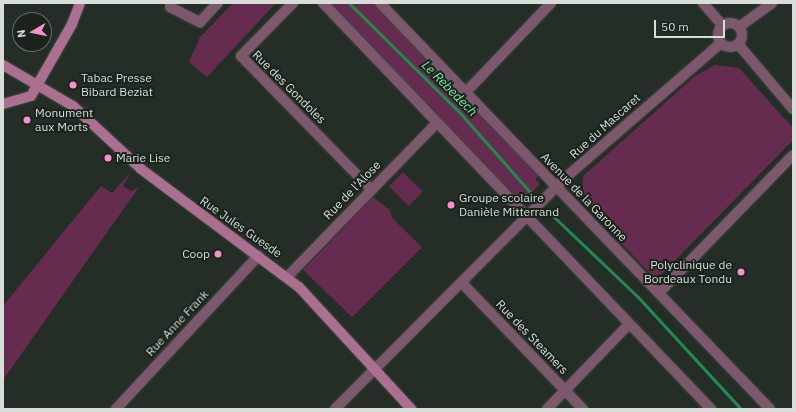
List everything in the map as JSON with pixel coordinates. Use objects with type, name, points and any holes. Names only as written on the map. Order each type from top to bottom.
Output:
[{"type":"street","points":[[3,104],[28,98],[39,84],[80,3]]},
{"type":"street","points":[[170,6],[200,22],[218,3]]},
{"type":"street","name":"Rue des Gondoles","points":[[293,3],[241,56],[371,189]]},
{"type":"street","points":[[323,3],[711,409]]},
{"type":"street","name":"Avenue de la Garonne","points":[[380,3],[770,409]]},
{"type":"street","points":[[466,92],[551,3]]},
{"type":"street","points":[[703,3],[723,26]]},
{"type":"street","points":[[740,27],[772,3]]},
{"type":"street","points":[[733,23],[740,27],[742,37],[738,44],[729,47],[721,43],[718,34],[723,26],[733,23]]},
{"type":"street","name":"Rue du Mascaret","points":[[335,409],[376,370],[557,187],[721,43]]},
{"type":"street","points":[[738,44],[793,109]]},
{"type":"street","name":"Rue Jules Guesde","points":[[3,65],[39,84],[73,106],[141,169],[287,277],[338,325],[411,409]]},
{"type":"street","name":"Rue de l'Alose","points":[[287,277],[371,189],[437,123]]},
{"type":"street","points":[[659,293],[793,155]]},
{"type":"street","name":"Rue Anne Frank","points":[[116,409],[258,256]]},
{"type":"street","name":"Rue des Steamers","points":[[462,283],[583,409]]},
{"type":"street","points":[[547,409],[630,324]]},
{"type":"shaded area","points":[[233,3],[276,3],[207,77],[189,62],[200,37]]},
{"type":"shaded area","points":[[328,3],[375,3],[541,174],[535,179],[540,184],[520,205]]},
{"type":"shaded area","points":[[715,65],[739,68],[793,128],[793,140],[656,280],[582,201],[583,176],[695,76]]},
{"type":"shaded area","points":[[131,172],[123,186],[131,191],[139,187],[3,380],[3,306],[101,186],[112,193]]},
{"type":"shaded area","points":[[403,172],[423,192],[409,206],[389,186]]},
{"type":"shaded area","points":[[373,197],[390,210],[392,218],[422,247],[352,317],[303,270]]},
{"type":"waterway","name":"Le Rebedech","points":[[349,3],[461,114],[530,192]]},
{"type":"waterway","points":[[554,217],[638,297],[741,409]]},
{"type":"place","name":"Tabac Presse Bibard Beziat","points":[[73,85]]},
{"type":"place","name":"Monument aux Morts","points":[[27,120]]},
{"type":"place","name":"Marie Lise","points":[[108,158]]},
{"type":"place","name":"Groupe scolaire Danièle Mitterrand","points":[[451,205]]},
{"type":"place","name":"Coop","points":[[218,254]]},
{"type":"place","name":"Polyclinique de Bordeaux Tondu","points":[[741,272]]}]
